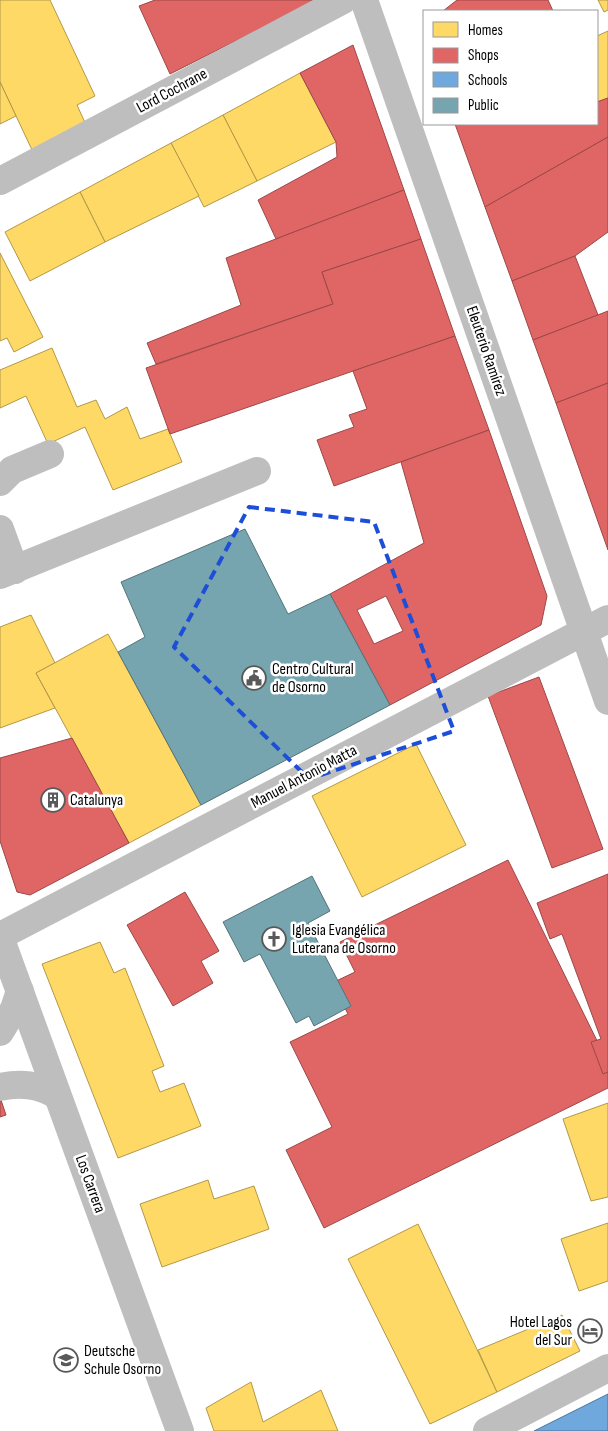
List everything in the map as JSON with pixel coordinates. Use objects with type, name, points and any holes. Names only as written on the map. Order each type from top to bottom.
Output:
[{"type":"main road","name":"Lord Cochrane","points":[[0,181],[344,0]]},
{"type":"main road","name":"Eleuterio Ramírez","points":[[364,0],[608,701]]},
{"type":"main road","points":[[0,482],[12,470],[50,454]]},
{"type":"main road","points":[[0,528],[7,573],[257,470]]},
{"type":"main road","name":"Manuel Antonio Matta","points":[[0,937],[608,619]]},
{"type":"main road","name":"Los Carrera","points":[[0,937],[180,1431]]},
{"type":"main road","points":[[0,1032],[14,1009],[20,991]]},
{"type":"main road","points":[[0,1087],[16,1084],[30,1085],[57,1095]]},
{"type":"main road","points":[[487,1431],[608,1368]]},
{"type":"highlighted area","points":[[249,507],[374,522],[454,731],[309,779],[174,647]]},
{"type":"building: Homes","points":[[0,0],[50,0],[95,96],[77,105],[87,127],[33,152],[0,82]]},
{"type":"building: Homes","points":[[598,0],[608,0],[608,10],[604,12]]},
{"type":"building: Homes","points":[[608,31],[608,98],[598,102],[598,36]]},
{"type":"building: Homes","points":[[300,73],[336,142],[257,181],[223,115]]},
{"type":"building: Homes","points":[[0,82],[16,116],[0,124]]},
{"type":"building: Homes","points":[[223,115],[257,181],[204,207],[171,143]]},
{"type":"building: Homes","points":[[171,143],[199,196],[105,242],[80,192]]},
{"type":"building: Homes","points":[[80,192],[105,242],[30,281],[5,232]]},
{"type":"building: Homes","points":[[0,253],[43,337],[14,352],[7,338],[0,341]]},
{"type":"building: Homes","points":[[52,348],[77,407],[96,400],[105,419],[127,407],[140,439],[168,429],[182,462],[113,490],[85,427],[48,444],[26,396],[0,408],[0,370]]},
{"type":"building: Homes","points":[[31,615],[55,663],[36,673],[55,708],[0,728],[0,627]]},
{"type":"building: Homes","points":[[108,634],[201,805],[129,843],[36,673]]},
{"type":"building: Homes","points":[[416,744],[466,845],[362,897],[312,796]]},
{"type":"building: Homes","points":[[100,942],[114,973],[125,968],[164,1066],[152,1071],[160,1092],[184,1083],[201,1126],[118,1158],[42,964]]},
{"type":"building: Homes","points":[[608,1103],[608,1197],[591,1201],[563,1119]]},
{"type":"building: Homes","points":[[208,1180],[214,1199],[254,1186],[269,1229],[162,1267],[140,1204]]},
{"type":"building: Homes","points":[[608,1223],[608,1281],[579,1291],[561,1239]]},
{"type":"building: Homes","points":[[418,1224],[497,1392],[430,1424],[348,1259]]},
{"type":"building: Homes","points":[[562,1315],[580,1351],[497,1392],[478,1350]]},
{"type":"building: Homes","points":[[251,1382],[263,1422],[321,1390],[338,1431],[214,1431],[206,1408]]},
{"type":"building: Shops","points":[[155,0],[317,0],[170,74],[139,6]]},
{"type":"building: Shops","points":[[457,0],[548,0],[553,10],[444,10]]},
{"type":"building: Shops","points":[[353,45],[404,190],[276,239],[258,200],[337,157],[336,142],[300,73]]},
{"type":"building: Shops","points":[[608,98],[608,137],[485,207],[455,125],[598,125],[598,102]]},
{"type":"building: Shops","points":[[608,137],[608,232],[575,256],[512,281],[485,207]]},
{"type":"building: Shops","points":[[404,190],[421,239],[322,272],[333,304],[156,364],[147,343],[241,305],[226,258]]},
{"type":"building: Shops","points":[[421,239],[455,336],[170,434],[146,368],[333,304],[322,272]]},
{"type":"building: Shops","points":[[575,256],[598,315],[533,340],[512,281]]},
{"type":"building: Shops","points":[[608,311],[608,383],[556,403],[533,340]]},
{"type":"building: Shops","points":[[455,336],[489,430],[334,486],[317,440],[354,427],[349,415],[367,409],[353,371]]},
{"type":"building: Shops","points":[[608,383],[608,550],[556,403]]},
{"type":"building: Shops","points":[[489,430],[547,596],[541,625],[390,705],[330,594],[424,543],[401,462]],"holes":[[[386,596],[403,631],[374,644],[357,610]]]},
{"type":"building: Shops","points":[[539,677],[603,849],[552,868],[488,696]]},
{"type":"building: Shops","name":"Catalunya","points":[[72,738],[129,843],[30,895],[17,892],[0,841],[0,758]]},
{"type":"building: Shops","points":[[508,860],[608,1063],[608,1088],[324,1228],[286,1150],[332,1127],[290,1042],[348,1014],[332,983],[355,972],[340,942]]},
{"type":"building: Shops","points":[[608,874],[608,1072],[603,1074],[591,1042],[601,1039],[562,934],[550,939],[537,903]]},
{"type":"building: Shops","points":[[185,892],[219,951],[201,961],[213,983],[173,1006],[127,925]]},
{"type":"building: Shops","points":[[0,1097],[6,1115],[0,1117]]},
{"type":"building: Schools","points":[[608,1394],[608,1431],[534,1431]]},
{"type":"building: Public","name":"Centro Cultural de Osorno","points":[[245,529],[288,614],[330,594],[390,705],[201,805],[118,652],[145,637],[121,582]]},
{"type":"building: Public","name":"Iglesia Evangélica Luterana de Osorno","points":[[312,876],[330,911],[308,923],[351,1006],[314,1026],[309,1016],[296,1023],[260,954],[244,962],[223,922]]},
{"type":"place","name":"Centro Cultural de Osorno","points":[[254,678]]},
{"type":"place","name":"Catalunya","points":[[53,800]]},
{"type":"place","name":"Iglesia Evangélica Luterana de Osorno","points":[[274,939]]},
{"type":"place","name":"Hotel Lagos del Sur","points":[[590,1331]]},
{"type":"place","name":"Deutsche Schule Osorno","points":[[66,1360]]}]
